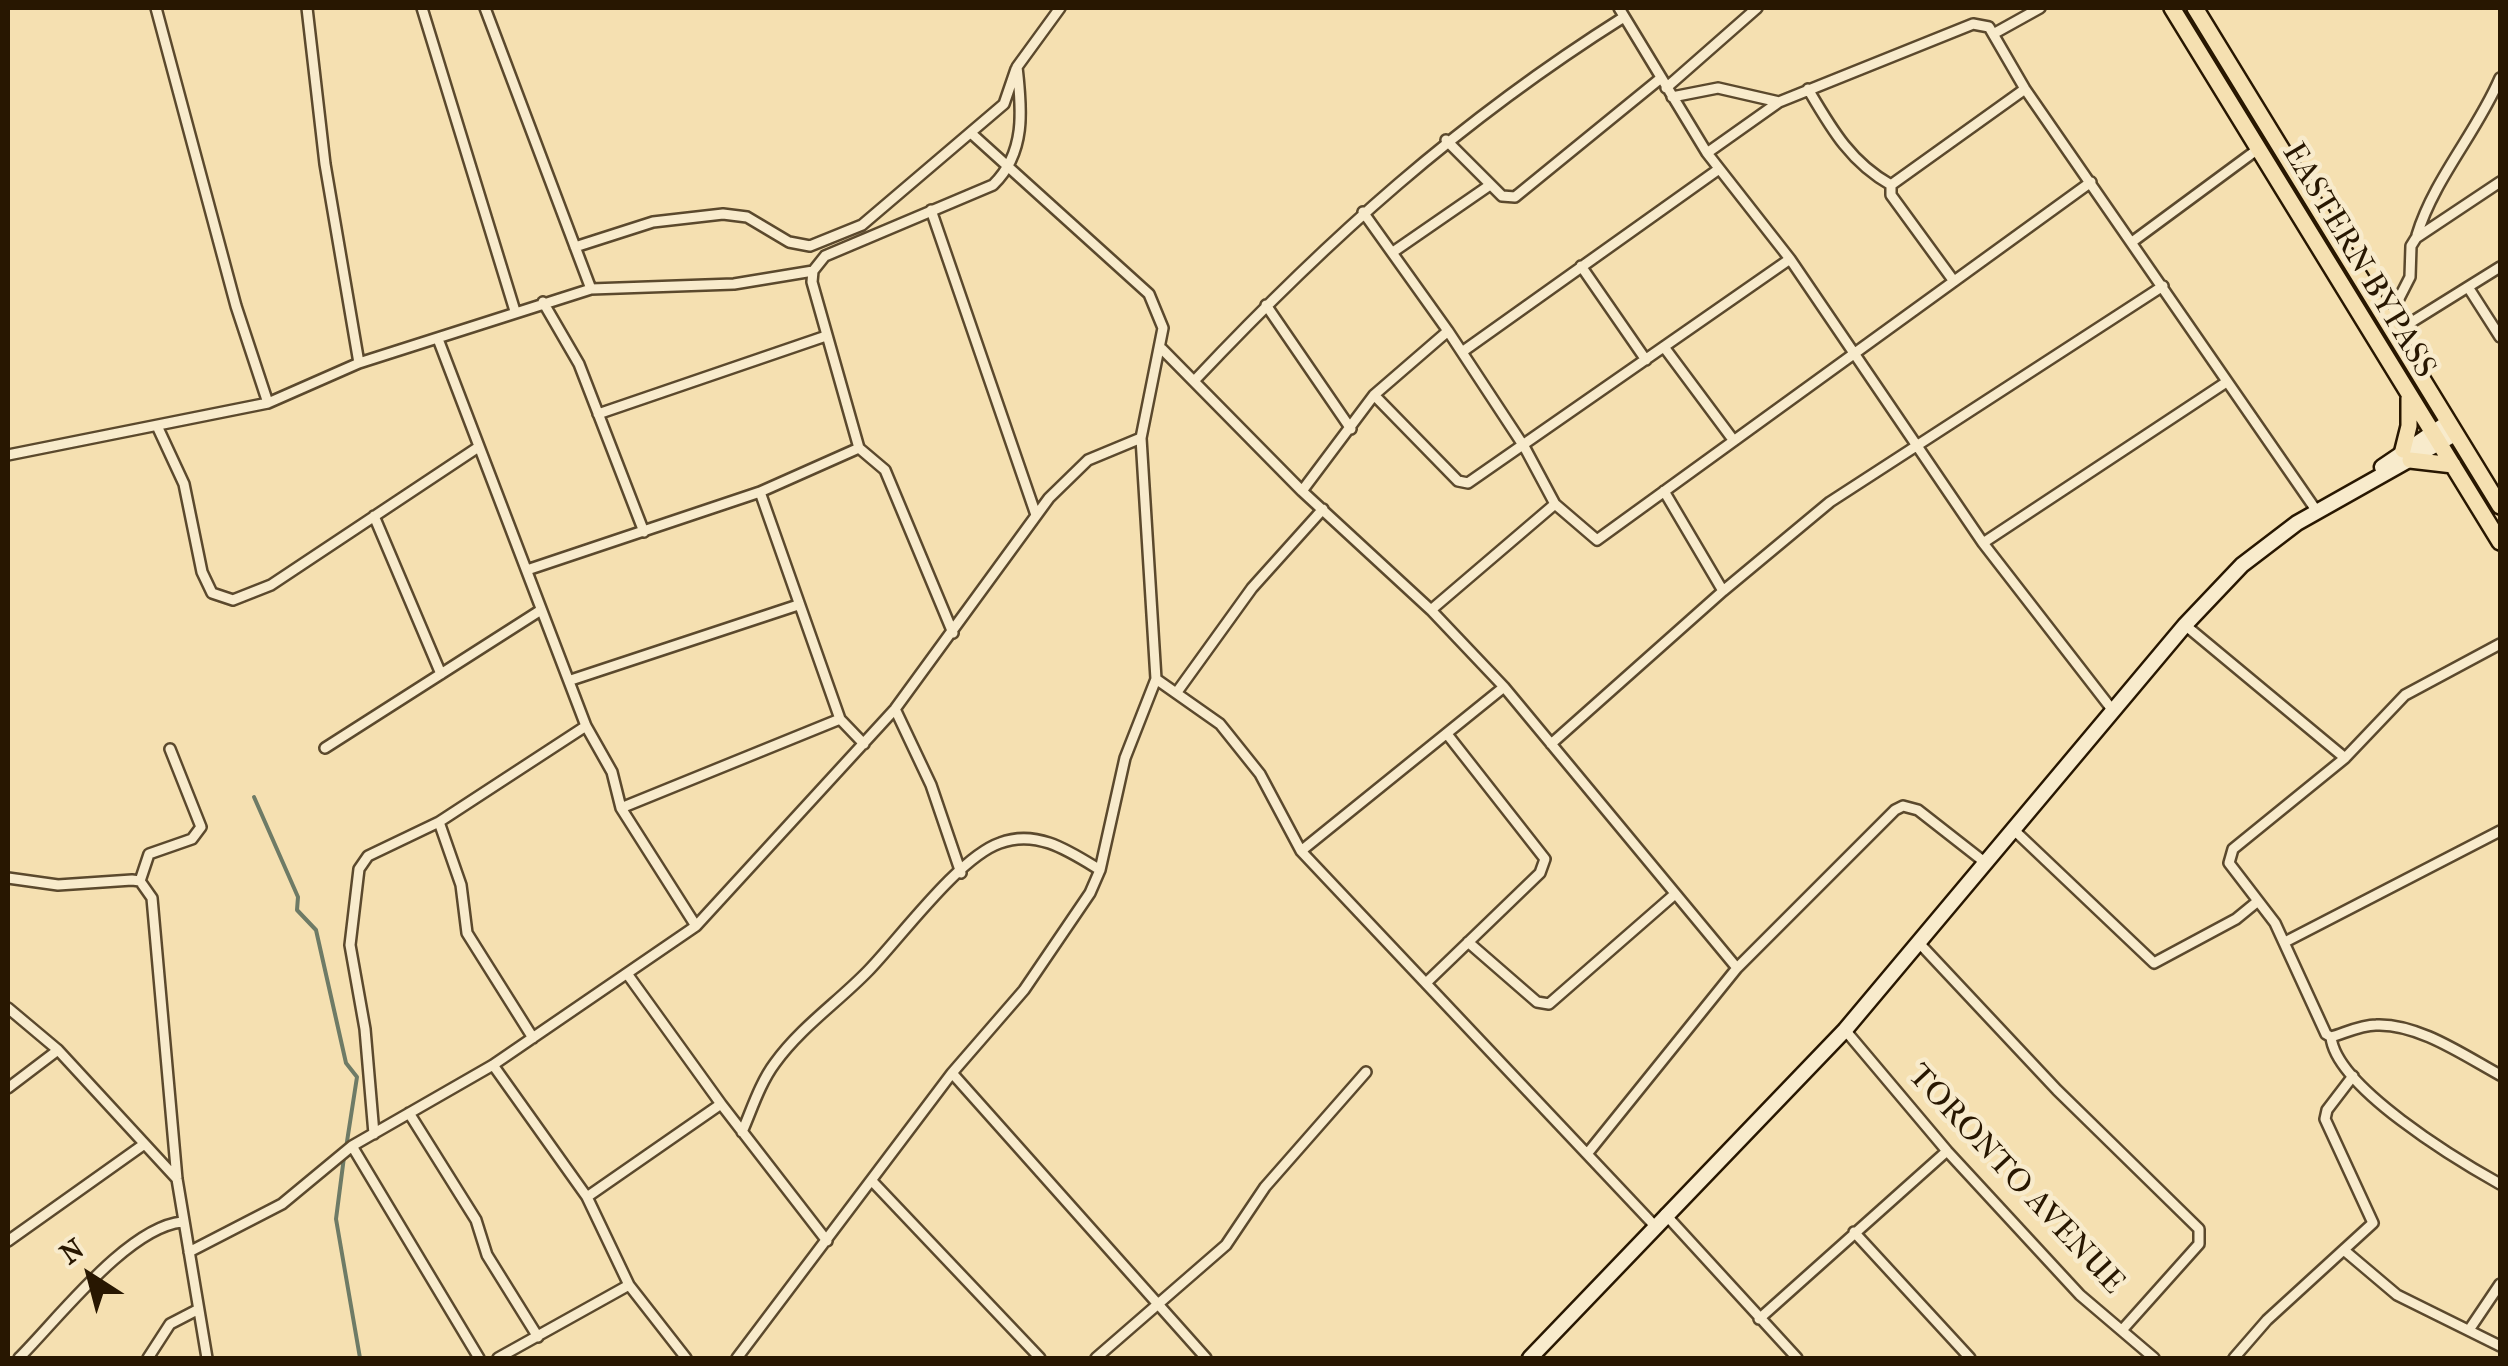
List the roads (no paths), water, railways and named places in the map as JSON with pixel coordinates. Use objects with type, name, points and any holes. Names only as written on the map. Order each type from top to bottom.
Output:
[{"type":"main road","name":"EASTERN BYPASS","points":[[2172,8],[2500,542]]},
{"type":"main road","name":"EASTERN BYPASS","points":[[2196,8],[2500,506]]},
{"type":"main road","points":[[2409,398],[2406,455],[2453,465]]},
{"type":"street","points":[[156,8],[236,306],[268,403]]},
{"type":"street","points":[[307,8],[325,164],[359,363]]},
{"type":"street","points":[[422,8],[515,311]]},
{"type":"street","points":[[485,8],[591,289]]},
{"type":"street","points":[[574,247],[654,222],[724,214],[746,217],[788,242],[810,246],[862,225],[919,172],[972,134],[1004,104],[1017,67],[1060,8]]},
{"type":"street","points":[[1446,140],[1490,185],[1508,198],[1515,197],[1666,87],[1757,8]]},
{"type":"street","points":[[1995,34],[2038,8]]},
{"type":"street","points":[[1195,380],[1363,212],[1446,140],[1621,12],[1718,169],[1790,259],[1984,543],[2115,712]]},
{"type":"street","points":[[1707,153],[1780,102],[1808,88],[1973,24],[1989,26],[2025,88],[2316,510]]},
{"type":"street","points":[[8,455],[268,403],[359,363],[591,289],[734,284],[813,272],[825,256],[992,185],[1009,169],[1023,116],[1017,67]]},
{"type":"street","points":[[2391,328],[2410,277],[2411,246],[2423,214],[2482,120],[2500,78]]},
{"type":"street","points":[[1666,87],[1718,88],[1780,102]]},
{"type":"street","points":[[1808,88],[1840,145],[1868,172],[1891,185]]},
{"type":"street","points":[[1891,185],[2025,88]]},
{"type":"street","points":[[738,1358],[952,1073],[1024,990],[1090,893],[1100,870],[1125,758],[1156,680],[1141,438],[1162,348],[1162,328],[1149,294],[972,134]]},
{"type":"street","points":[[2132,242],[2258,149]]},
{"type":"street","points":[[1462,352],[1718,169]]},
{"type":"street","points":[[1363,212],[1462,352],[1525,448],[1556,504],[1597,540],[2091,182]]},
{"type":"street","points":[[2416,238],[2500,182]]},
{"type":"street","points":[[1393,252],[1490,185]]},
{"type":"street","points":[[1891,185],[1892,195],[1953,280]]},
{"type":"street","points":[[931,210],[1036,515]]},
{"type":"street","points":[[1374,395],[1462,483],[1474,480],[1525,448],[1790,259]]},
{"type":"street","points":[[1581,266],[1646,360]]},
{"type":"street","points":[[2391,328],[2500,267]]},
{"type":"street","points":[[813,272],[826,336],[860,448],[885,470],[953,633]]},
{"type":"street","points":[[1551,744],[1723,590],[1830,502],[2163,286]]},
{"type":"street","points":[[2468,287],[2500,337]]},
{"type":"street","points":[[543,302],[579,364],[644,532]]},
{"type":"street","points":[[1266,305],[1351,429]]},
{"type":"street","points":[[1302,491],[1374,395],[1448,331]]},
{"type":"street","points":[[598,414],[826,336]]},
{"type":"street","points":[[438,340],[586,726],[612,772],[621,808],[696,926]]},
{"type":"street","points":[[1664,347],[1734,441]]},
{"type":"street","points":[[1162,348],[1302,491],[1431,610],[1504,688],[1737,968]]},
{"type":"street","points":[[1984,543],[2225,383]]},
{"type":"street","points":[[158,428],[184,484],[202,572],[212,593],[234,600],[270,585],[477,448]]},
{"type":"street","points":[[1530,1358],[1846,1030],[2184,625],[2242,565],[2316,510],[2451,428]]},
{"type":"street","points":[[189,1252],[282,1204],[338,1155],[492,1065],[696,926],[896,709],[1036,515],[1088,460],[1141,438]]},
{"type":"street","points":[[526,570],[760,492],[860,448]]},
{"type":"street","points":[[1664,491],[1723,590]]},
{"type":"street","points":[[760,492],[840,719],[864,744]]},
{"type":"street","points":[[1431,610],[1556,504]]},
{"type":"street","points":[[1177,692],[1239,603],[1323,509]]},
{"type":"street","points":[[374,516],[442,674]]},
{"type":"street","points":[[571,680],[798,605]]},
{"type":"street","points":[[325,748],[541,610]]},
{"type":"street","points":[[2184,625],[2345,758]]},
{"type":"street","points":[[2500,644],[2405,695],[2345,758],[2233,849],[2229,863],[2285,942],[2323,1030],[2330,1037],[2337,1061],[2454,1158],[2500,1184]]},
{"type":"street","points":[[1156,680],[1220,724],[1247,755],[1301,851],[1587,1154],[1660,1219],[1797,1358]]},
{"type":"street","points":[[1301,851],[1504,688]]},
{"type":"street","points":[[896,709],[931,785],[961,873]]},
{"type":"street","points":[[621,808],[840,719]]},
{"type":"street","points":[[374,1134],[364,1028],[350,944],[354,883],[368,856],[439,822],[586,726]]},
{"type":"street","points":[[1426,982],[1540,873],[1545,859],[1447,734]]},
{"type":"street","points":[[140,881],[150,854],[192,839],[200,827],[170,749]]},
{"type":"street","points":[[1587,1154],[1737,968],[1903,806],[1918,810],[1988,864]]},
{"type":"street","points":[[439,822],[458,872],[468,933],[533,1038]]},
{"type":"street","points":[[2014,831],[2154,963],[2228,924],[2258,901]]},
{"type":"street","points":[[2285,942],[2500,831]]},
{"type":"street","points":[[742,1132],[772,1068],[786,1048],[961,873],[997,844],[1038,839],[1100,870]]},
{"type":"street","points":[[8,878],[58,886],[140,881]]},
{"type":"street","points":[[140,881],[152,898],[182,1222],[206,1358]]},
{"type":"street","points":[[1468,942],[1537,1002],[1550,1004],[1675,894]]},
{"type":"street","points":[[1920,944],[2199,1229],[2199,1244],[2123,1329]]},
{"type":"street","points":[[628,975],[827,1241]]},
{"type":"street","points":[[8,1008],[58,1050],[177,1179]]},
{"type":"street","points":[[2330,1037],[2371,1024],[2387,1025],[2444,1045],[2500,1075]]},
{"type":"street","name":"TORONTO AVENUE","points":[[1846,1030],[1947,1151],[2088,1304],[2154,1358]]},
{"type":"street","points":[[8,1088],[58,1050]]},
{"type":"street","points":[[492,1065],[587,1197],[629,1285],[686,1358]]},
{"type":"street","points":[[1096,1358],[1226,1245],[1265,1187],[1366,1072]]},
{"type":"street","points":[[952,1073],[1206,1358]]},
{"type":"street","points":[[2234,1358],[2267,1320],[2370,1229],[2371,1216],[2325,1119],[2327,1110],[2354,1076]]},
{"type":"street","points":[[587,1197],[721,1104]]},
{"type":"street","points":[[410,1113],[476,1220],[487,1255],[538,1337]]},
{"type":"street","points":[[8,1241],[143,1145]]},
{"type":"street","points":[[351,1147],[479,1358]]},
{"type":"street","points":[[1759,1320],[1947,1151]]},
{"type":"street","points":[[872,1181],[1040,1358]]},
{"type":"street","points":[[19,1358],[126,1250],[162,1224],[182,1222]]},
{"type":"street","points":[[1854,1232],[1970,1358]]},
{"type":"street","points":[[2345,1251],[2397,1295],[2500,1346]]},
{"type":"street","points":[[2469,1330],[2500,1284]]},
{"type":"street","points":[[498,1358],[629,1285]]},
{"type":"street","points":[[148,1358],[170,1324],[197,1310]]},
{"type":"waterway","points":[[254,797],[298,897],[297,910],[316,930],[346,1063],[357,1077],[346,1148]]},
{"type":"waterway","points":[[344,1157],[336,1219],[360,1358]]}]
